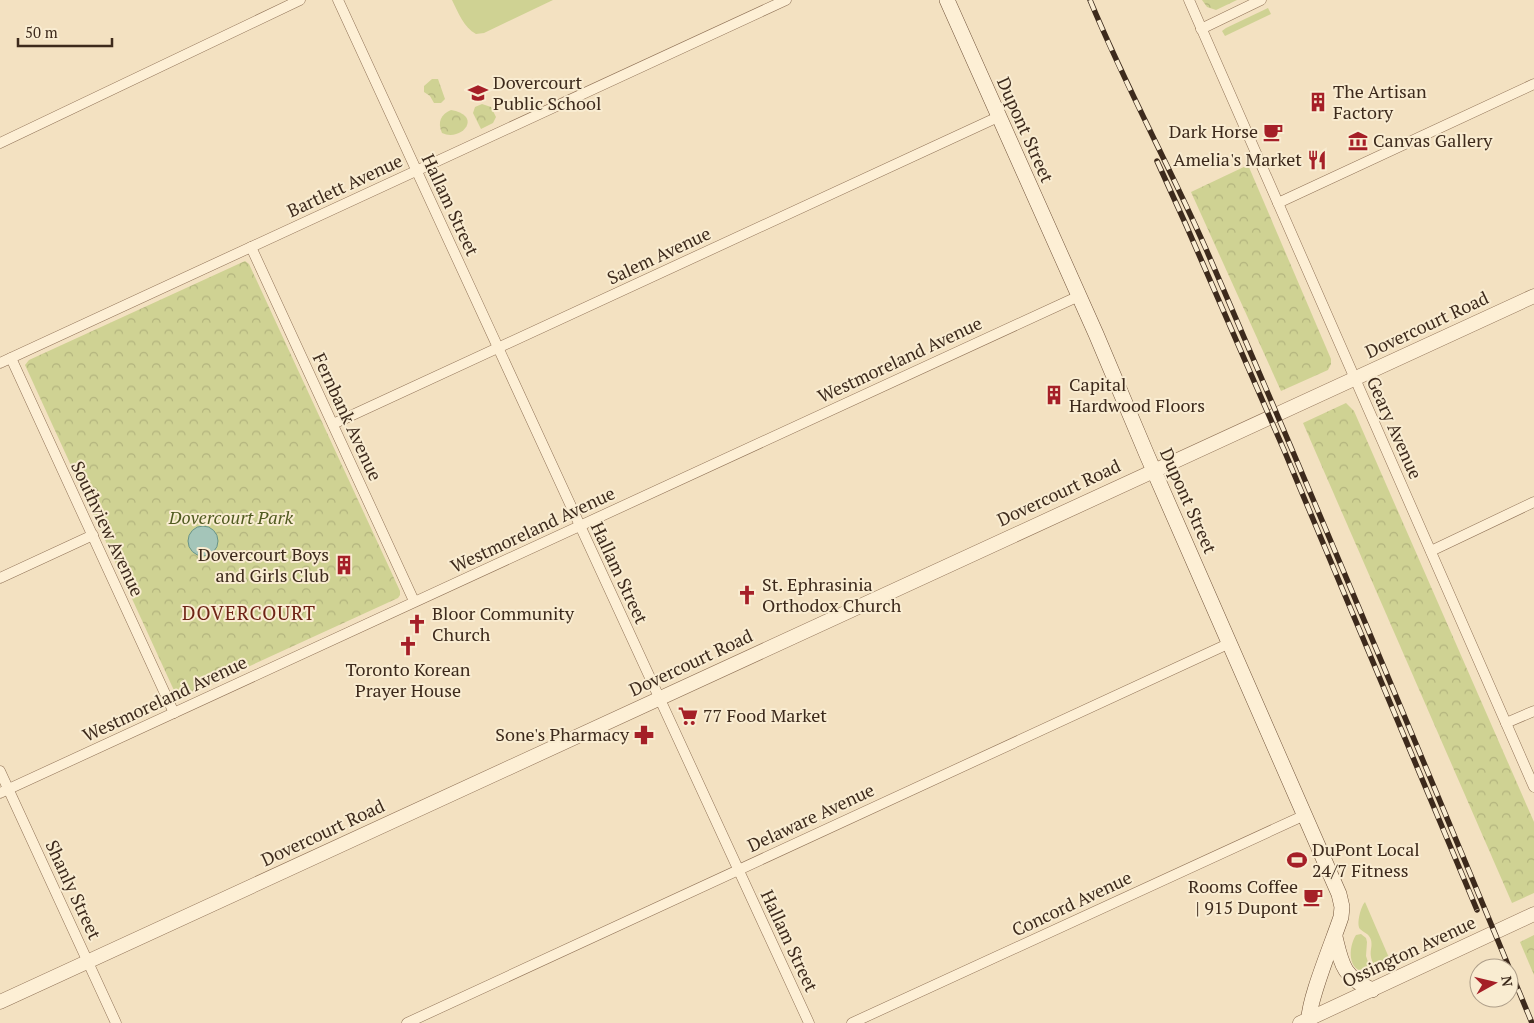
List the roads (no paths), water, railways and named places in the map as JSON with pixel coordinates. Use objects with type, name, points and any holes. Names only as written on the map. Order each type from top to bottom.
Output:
[{"type":"main road","name":"Dupont Street","points":[[947,0],[1079,296],[1339,894],[1342,907],[1335,937],[1306,1022]]},
{"type":"main road","points":[[1335,937],[1348,975],[1358,984],[1372,990]]},
{"type":"street","points":[[0,143],[300,0]]},
{"type":"street","name":"Hallam Street","points":[[338,0],[809,1023]]},
{"type":"street","name":"Bartlett Avenue","points":[[0,363],[786,0]]},
{"type":"street","name":"Geary Avenue","points":[[1189,0],[1534,787]]},
{"type":"street","points":[[1201,28],[1261,0]]},
{"type":"street","points":[[1278,202],[1534,84]]},
{"type":"street","name":"Salem Avenue","points":[[332,424],[998,117]]},
{"type":"street","name":"Fernbank Avenue","points":[[251,247],[414,601]]},
{"type":"street","name":"Westmoreland Avenue","points":[[4,791],[1079,296]]},
{"type":"street","name":"Dovercourt Road","points":[[0,1002],[1534,296]]},
{"type":"street","name":"Southview Avenue","points":[[11,358],[174,712]]},
{"type":"street","points":[[1431,551],[1534,502]]},
{"type":"street","points":[[0,578],[92,535]]},
{"type":"street","name":"Delaware Avenue","points":[[407,1023],[1230,643]]},
{"type":"street","points":[[1506,724],[1534,711]]},
{"type":"street","name":"Shanly Street","points":[[0,771],[4,791],[116,1023]]},
{"type":"street","name":"Concord Avenue","points":[[852,1023],[1305,815]]},
{"type":"street","name":"Ossington Avenue","points":[[1306,1022],[1534,914]]},
{"type":"water","points":[[203,526],[214,530],[218,541],[214,552],[203,556],[192,552],[188,541],[192,530]]},
{"type":"railway","points":[[1090,0],[1206,249],[1289,442],[1532,1023]]},
{"type":"railway","points":[[1157,161],[1284,450],[1477,910]]},
{"type":"place","name":"Dovercourt Public School","points":[[478,93]]},
{"type":"place","name":"The Artisan Factory","points":[[1318,102]]},
{"type":"place","name":"Dark Horse","points":[[1273,132]]},
{"type":"place","name":"Canvas Gallery","points":[[1358,141]]},
{"type":"place","name":"Amelia's Market","points":[[1317,160]]},
{"type":"place","name":"Capital Hardwood Floors","points":[[1054,395]]},
{"type":"place","name":"Dovercourt Boys and Girls Club","points":[[344,565]]},
{"type":"place","name":"St. Ephrasinia Orthodox Church","points":[[747,595]]},
{"type":"place","name":"Bloor Community Church","points":[[417,624]]},
{"type":"place","name":"Toronto Korean Prayer House","points":[[408,646]]},
{"type":"place","name":"77 Food Market","points":[[688,716]]},
{"type":"place","name":"Sone's Pharmacy","points":[[644,735]]},
{"type":"place","name":"DuPont Local 24/7 Fitness","points":[[1297,860]]},
{"type":"place","name":"Rooms Coffee | 915 Dupont","points":[[1313,897]]},
{"type":"district","name":"DOVERCOURT","points":[[249,613]]},
{"type":"park label","name":"Dovercourt Park","points":[[231,518]]}]
